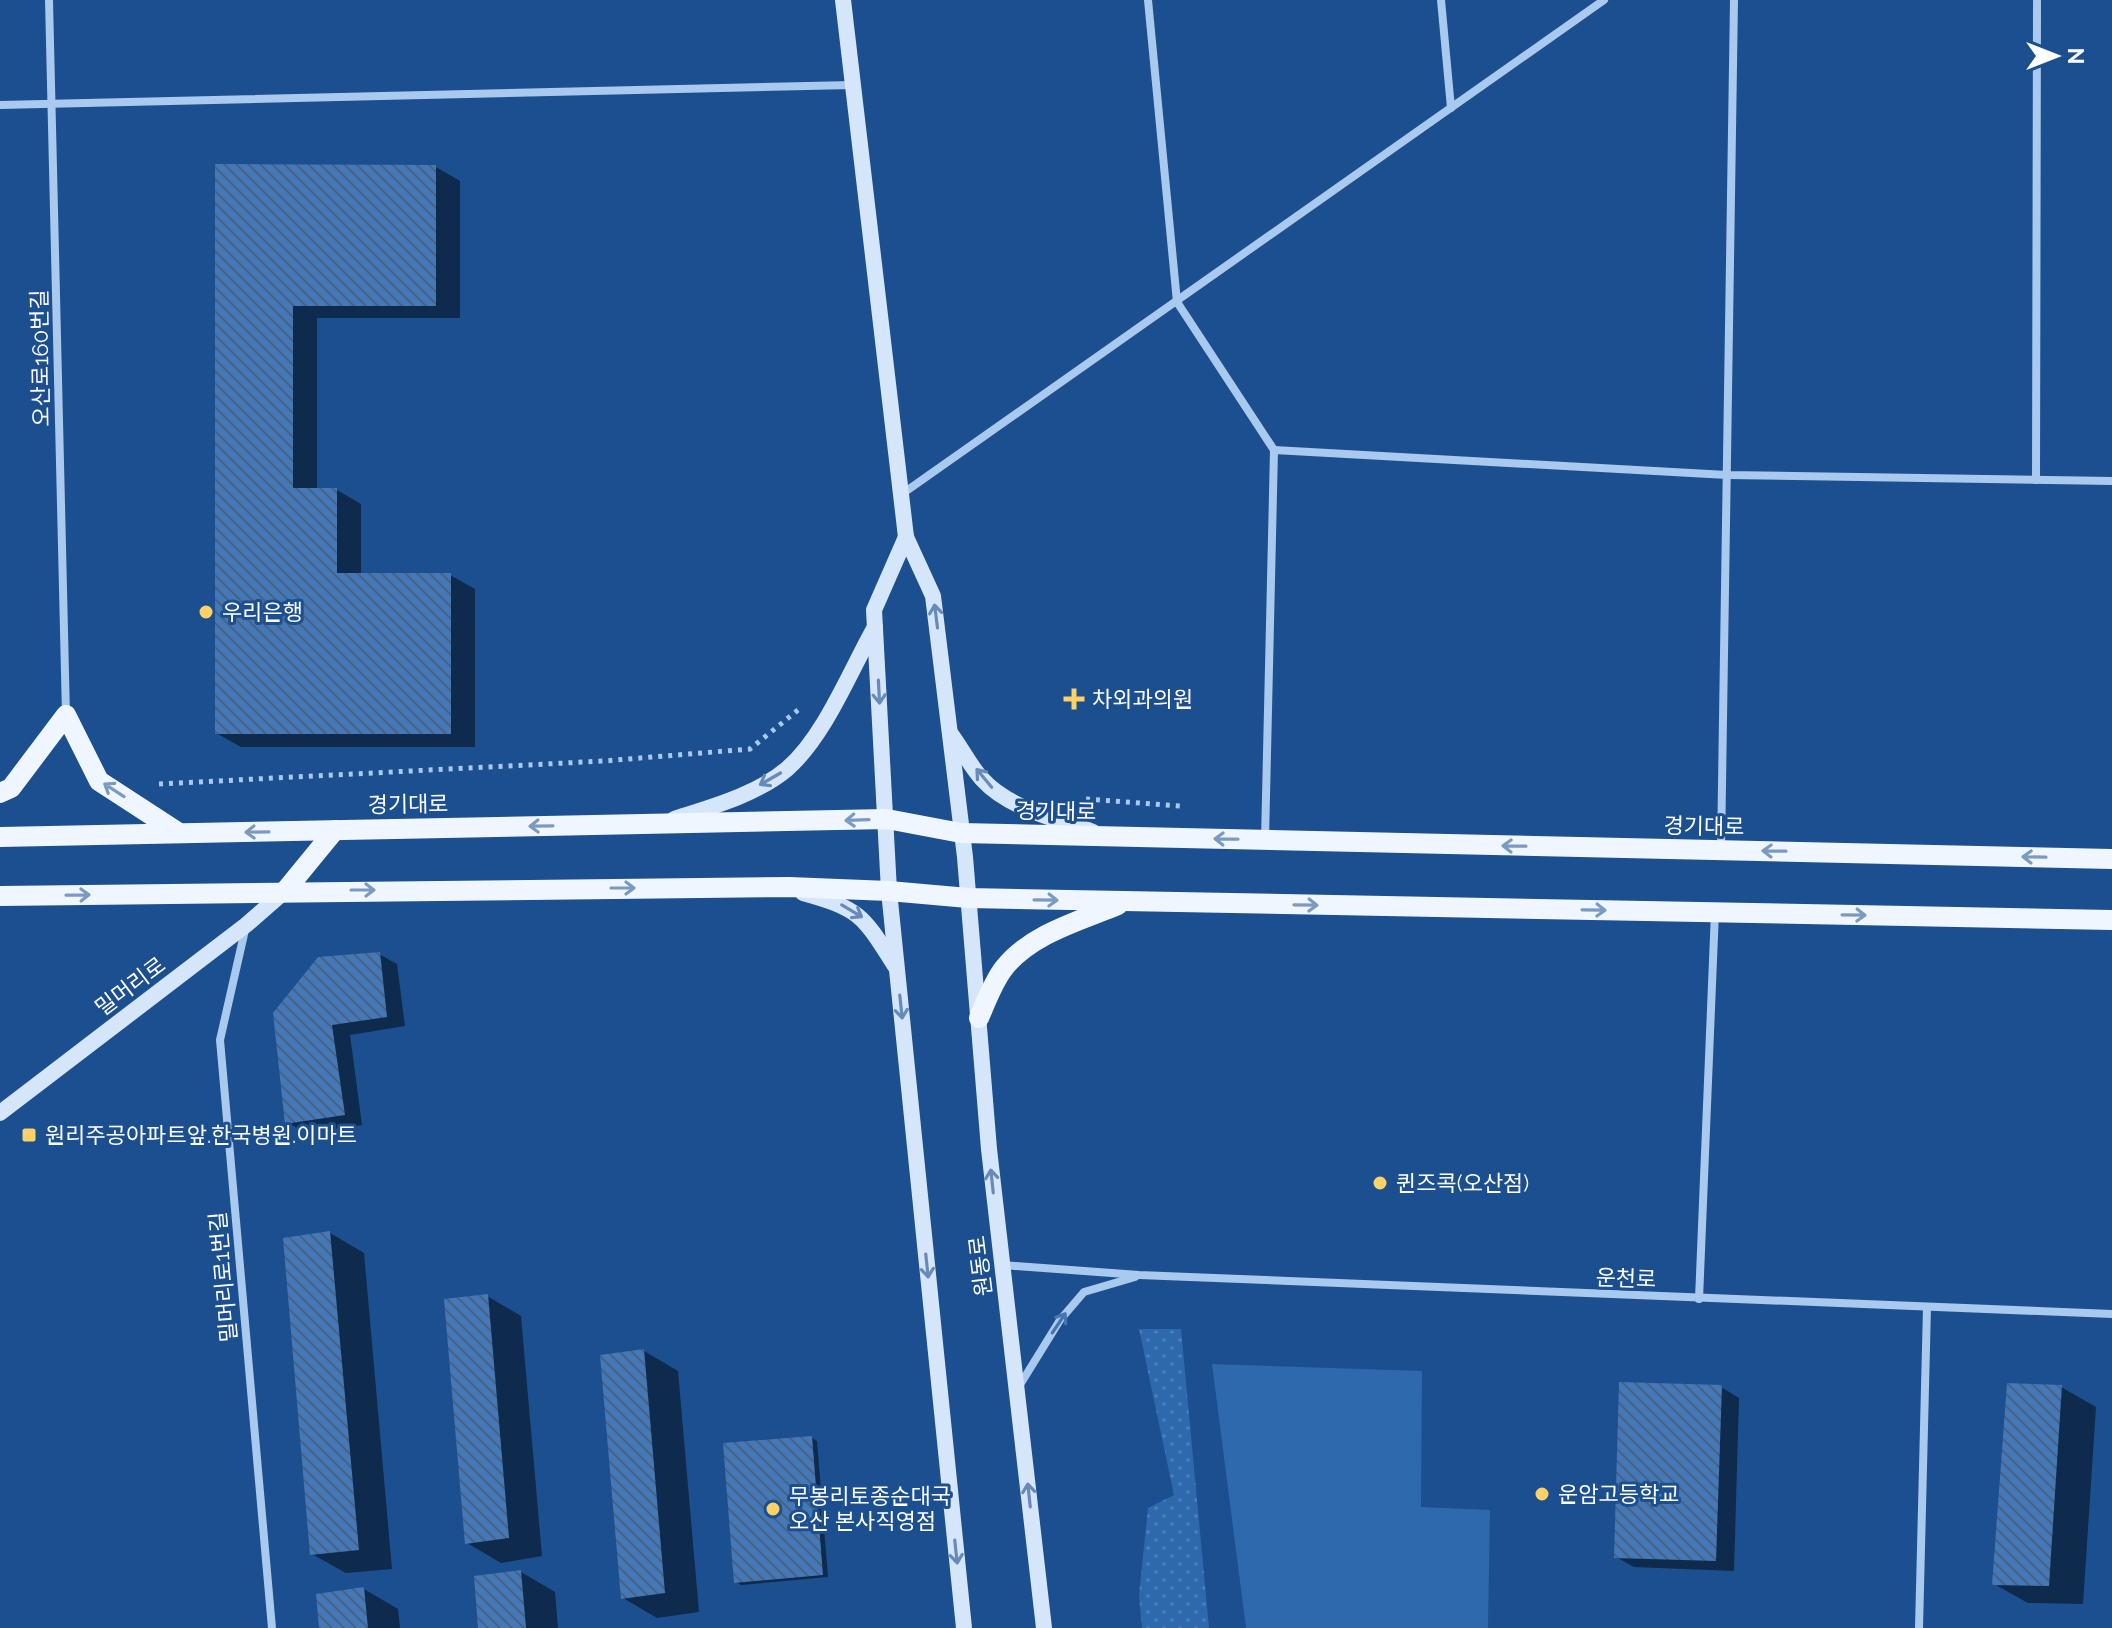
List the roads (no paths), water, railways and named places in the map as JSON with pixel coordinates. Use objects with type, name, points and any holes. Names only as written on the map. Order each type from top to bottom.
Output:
[{"type":"main road","points":[[0,793],[11,788],[66,715],[99,781],[179,833]]},
{"type":"main road","name":"경기대로","points":[[0,837],[887,819],[961,833],[2112,859]]},
{"type":"main road","points":[[285,891],[335,830]]},
{"type":"main road","points":[[0,896],[782,887],[968,898],[2112,920]]},
{"type":"main road","points":[[979,1018],[1003,969],[1016,956],[1040,938],[1125,901]]},
{"type":"street","name":"오산로160번길","points":[[49,0],[66,715]]},
{"type":"street","points":[[843,0],[906,537],[874,610],[889,891],[964,1628]]},
{"type":"street","points":[[1148,0],[1177,302],[1274,450],[1265,840]]},
{"type":"street","points":[[1441,0],[1451,108]]},
{"type":"street","points":[[902,494],[1604,0]]},
{"type":"street","points":[[1721,850],[1734,0]]},
{"type":"street","points":[[2036,480],[2037,0]]},
{"type":"street","points":[[0,105],[852,85]]},
{"type":"street","points":[[1274,450],[1727,475],[2112,481]]},
{"type":"street","name":"원동로","points":[[906,537],[933,596],[968,898],[1002,1265],[1044,1628]]},
{"type":"street","points":[[660,824],[723,803],[786,770],[814,740],[876,625]]},
{"type":"street","points":[[950,733],[980,777],[995,791],[1015,803],[1102,836]]},
{"type":"street","points":[[782,887],[844,904],[864,917],[897,969]]},
{"type":"street","name":"밀머리로","points":[[0,1113],[246,925],[285,891]]},
{"type":"street","points":[[1699,1299],[1715,912]]},
{"type":"street","name":"밀머리로1번길","points":[[246,925],[220,1040],[272,1628]]},
{"type":"street","name":"운천로","points":[[1002,1265],[1139,1275],[2112,1314]]},
{"type":"street","points":[[1017,1389],[1060,1320],[1084,1292],[1139,1275]]},
{"type":"street","points":[[1919,1628],[1927,1307]]},
{"type":"place","name":"우리은행","points":[[206,612]]},
{"type":"place","name":"차외과의원","points":[[1074,699]]},
{"type":"place","name":"원리주공아파트앞.한국병원.이마트","points":[[29,1135]]},
{"type":"place","name":"퀸즈콕(오산점)","points":[[1380,1183]]},
{"type":"place","name":"운암고등학교","points":[[1542,1494]]},
{"type":"place","name":"무봉리토종순대국 오산 본사직영점","points":[[773,1509]]}]
